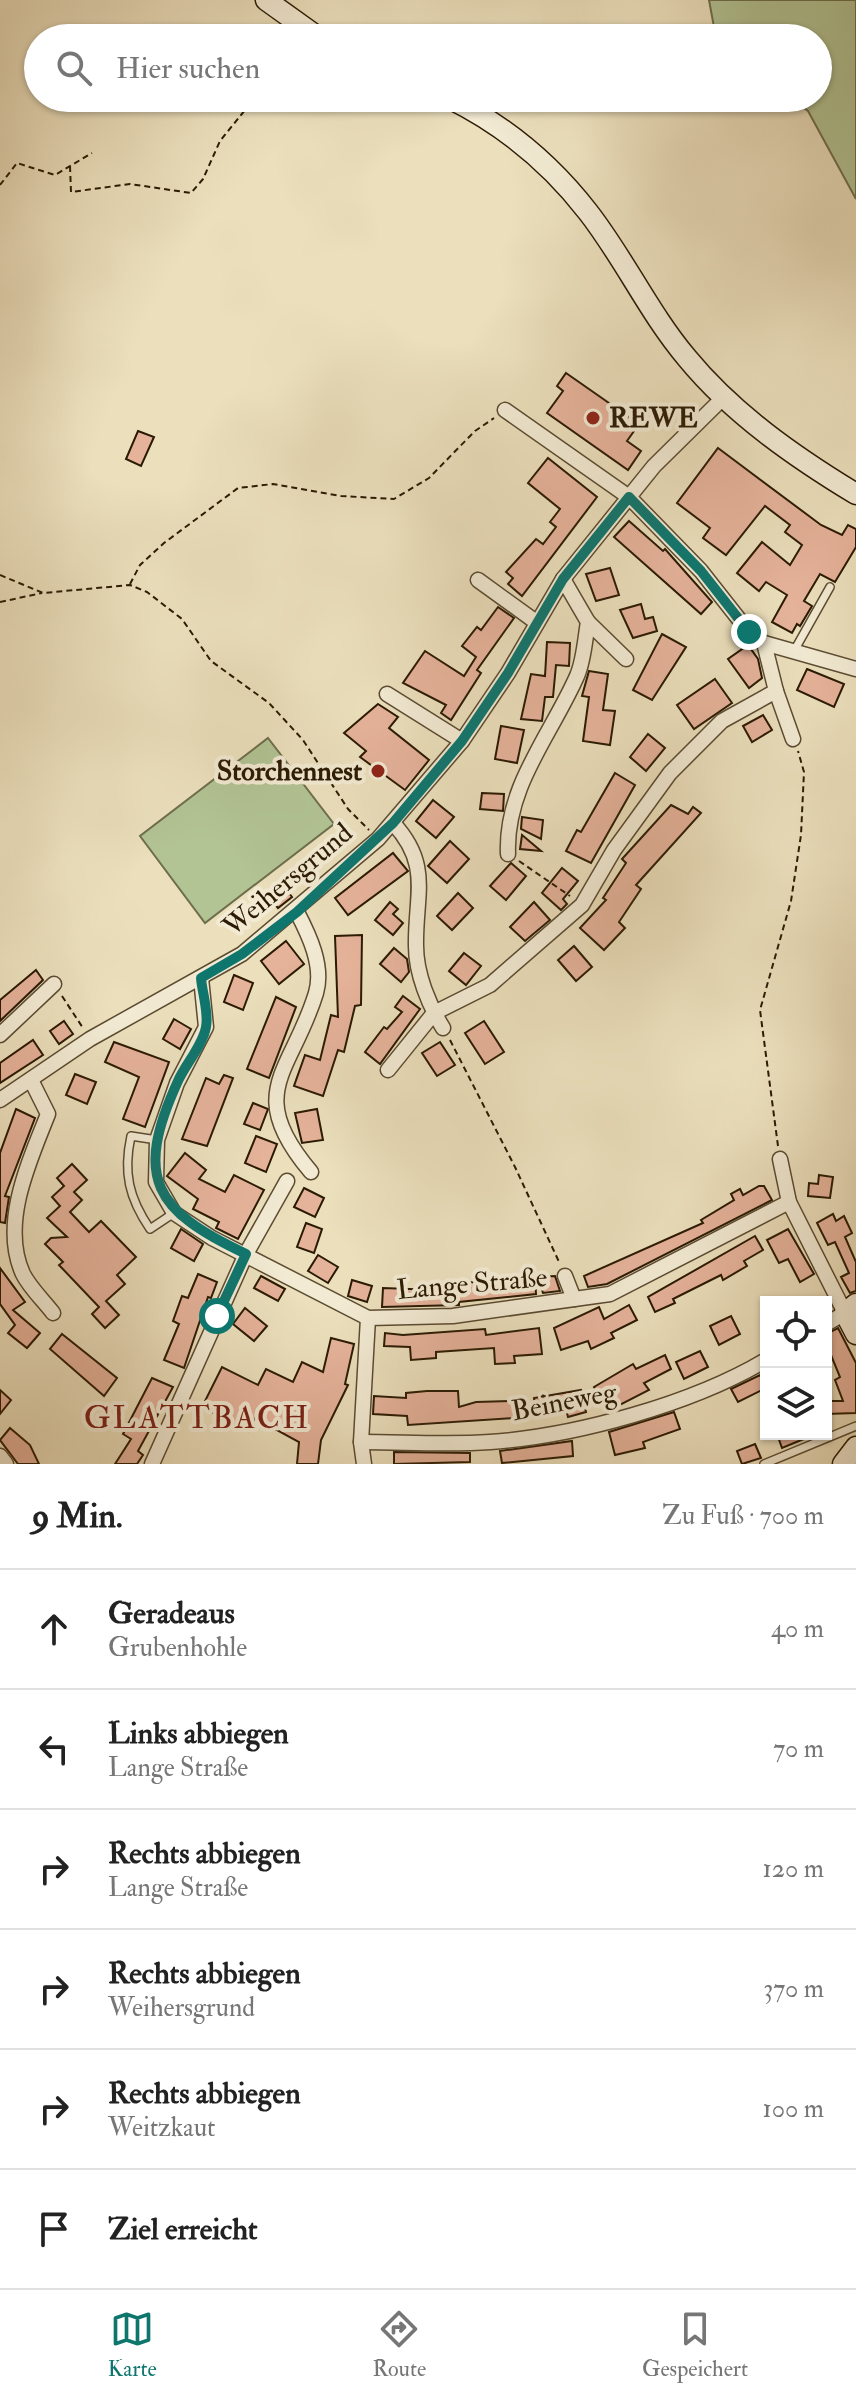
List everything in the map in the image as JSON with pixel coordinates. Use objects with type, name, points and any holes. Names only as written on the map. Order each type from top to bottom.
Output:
[{"type":"main road","points":[[266,0],[299,24]]},
{"type":"main road","points":[[475,112],[495,123],[556,174],[589,214],[685,356],[723,398],[813,468],[856,494]]},
{"type":"main road","points":[[851,1308],[856,1334]]},
{"type":"main road","points":[[843,1464],[856,1447]]},
{"type":"street","name":"Weihersgrund","points":[[0,1100],[90,1039],[242,954],[297,912],[378,839],[462,741],[508,673],[563,579],[629,497],[723,398]]},
{"type":"street","points":[[505,410],[629,497],[701,571],[749,632],[764,643],[856,669]]},
{"type":"street","points":[[563,579],[588,622],[626,659]]},
{"type":"street","points":[[478,580],[536,622]]},
{"type":"street","points":[[508,854],[512,808],[526,771],[579,672],[588,622]]},
{"type":"street","points":[[764,643],[793,739]]},
{"type":"street","points":[[388,1070],[434,1013],[490,985],[582,905],[614,850],[670,773],[722,721],[776,691]]},
{"type":"street","points":[[387,694],[462,741]]},
{"type":"street","points":[[393,823],[411,842],[420,870],[416,949],[434,1013],[443,1028]]},
{"type":"street","points":[[297,912],[313,942],[317,991],[282,1066],[275,1100],[282,1133],[311,1172]]},
{"type":"street","name":"Lange Straße","points":[[201,978],[206,1027],[177,1083],[157,1140],[156,1182],[174,1213],[212,1238],[368,1318],[453,1316],[610,1294],[789,1202]]},
{"type":"street","points":[[0,1035],[54,984]]},
{"type":"street","points":[[31,1080],[48,1114],[25,1174],[13,1238],[23,1275],[53,1313]]},
{"type":"street","points":[[780,1159],[789,1202],[851,1308],[832,1320]]},
{"type":"street","points":[[152,1464],[246,1254],[287,1181]]},
{"type":"street","name":"Lange Straße","points":[[565,1276],[574,1299]]},
{"type":"street","points":[[364,1464],[361,1442],[368,1318]]},
{"type":"street","name":"Beineweg","points":[[361,1442],[490,1442],[578,1430],[655,1408],[760,1363]]},
{"type":"street","points":[[0,1456],[6,1464]]},
{"type":"lane","points":[[794,651],[830,587]]},
{"type":"lane","points":[[157,1140],[131,1136],[125,1166],[133,1204],[150,1229],[174,1213]]},
{"type":"lane","points":[[764,1464],[856,1426]]},
{"type":"path","points":[[70,166],[71,192],[130,184],[191,193],[203,179],[220,141],[243,112]]},
{"type":"path","points":[[0,185],[17,163],[55,175],[92,153]]},
{"type":"path","points":[[130,585],[140,565],[164,543],[238,488],[273,484],[341,496],[394,499],[429,478],[475,431],[505,410]]},
{"type":"path","points":[[0,575],[43,593]]},
{"type":"path","points":[[0,602],[43,593],[130,585],[147,592],[182,619],[211,661],[269,703],[303,740],[348,809],[378,839]]},
{"type":"path","points":[[780,1159],[760,1010],[791,901],[801,835],[804,772],[793,739]]},
{"type":"path","points":[[508,854],[582,905]]},
{"type":"path","points":[[54,984],[90,1039]]},
{"type":"path","points":[[443,1028],[515,1167],[565,1276]]},
{"type":"green space","points":[[709,0],[856,0],[856,199],[809,112],[832,112],[832,24],[713,24]]},
{"type":"green space","points":[[268,738],[334,824],[205,923],[140,836]]},
{"type":"building","name":"REWE","points":[[566,373],[639,424],[627,441],[641,451],[628,470],[547,413],[563,391],[557,386]]},
{"type":"building","points":[[138,431],[154,437],[141,466],[126,459]]},
{"type":"building","points":[[718,448],[821,525],[842,535],[848,525],[856,529],[856,547],[835,582],[820,574],[804,601],[812,606],[792,633],[772,622],[787,595],[766,582],[759,591],[737,573],[762,542],[790,565],[802,545],[785,532],[790,525],[765,506],[726,555],[703,538],[710,528],[677,503]]},
{"type":"building","points":[[548,458],[597,497],[522,596],[508,584],[513,578],[506,572],[536,539],[543,544],[556,527],[550,522],[560,509],[528,483]]},
{"type":"building","points":[[629,521],[663,551],[665,549],[712,602],[701,614],[614,537]]},
{"type":"building","points":[[610,568],[619,595],[596,601],[586,574]]},
{"type":"building","points":[[641,604],[645,619],[653,617],[657,631],[633,638],[620,610]]},
{"type":"building","points":[[498,607],[514,618],[477,670],[481,673],[451,720],[441,713],[446,705],[403,683],[425,651],[464,676],[476,657],[462,646],[477,627],[481,630]]},
{"type":"building","points":[[662,634],[686,647],[652,700],[633,690]]},
{"type":"building","points":[[547,642],[570,643],[569,666],[556,665],[553,697],[545,697],[542,721],[521,719],[531,674],[545,676]]},
{"type":"building","points":[[748,645],[758,659],[762,678],[749,688],[728,659]]},
{"type":"building","points":[[807,669],[844,684],[834,707],[797,690]]},
{"type":"building","points":[[589,671],[608,674],[603,710],[615,711],[610,745],[583,741],[589,697],[582,696]]},
{"type":"building","points":[[715,679],[732,703],[694,729],[677,705]]},
{"type":"building","points":[[378,704],[398,717],[389,728],[429,760],[405,790],[360,757],[366,751],[344,733]]},
{"type":"building","points":[[763,715],[772,730],[752,742],[743,726]]},
{"type":"building","points":[[501,726],[524,730],[517,763],[495,759]]},
{"type":"building","points":[[648,734],[665,748],[646,771],[630,757]]},
{"type":"building","points":[[615,773],[635,785],[591,863],[566,851],[577,830],[581,832]]},
{"type":"building","points":[[482,793],[504,794],[503,811],[480,809]]},
{"type":"building","points":[[433,800],[454,817],[436,838],[416,821]]},
{"type":"building","points":[[671,805],[688,814],[693,807],[701,813],[636,885],[641,889],[619,922],[625,928],[604,950],[580,928],[606,900],[603,898],[626,863],[622,859]]},
{"type":"building","points":[[522,817],[543,820],[541,839],[521,829]]},
{"type":"building","points":[[522,835],[541,851],[520,849]]},
{"type":"building","points":[[450,841],[469,859],[447,883],[428,866]]},
{"type":"building","points":[[393,853],[408,871],[348,915],[335,898]]},
{"type":"building","points":[[511,863],[526,876],[506,900],[490,886]]},
{"type":"building","points":[[562,868],[578,881],[563,899],[567,904],[561,910],[542,893]]},
{"type":"building","points":[[286,889],[292,897],[278,908],[272,901]]},
{"type":"building","points":[[458,893],[473,908],[452,930],[437,916]]},
{"type":"building","points":[[390,902],[398,909],[393,914],[403,923],[393,935],[375,920]]},
{"type":"building","points":[[534,902],[550,920],[525,941],[510,927]]},
{"type":"building","points":[[362,935],[361,1005],[355,1006],[344,1052],[338,1050],[323,1096],[294,1086],[305,1055],[320,1060],[331,1015],[338,1017],[335,936]]},
{"type":"building","points":[[286,941],[304,964],[279,984],[261,961]]},
{"type":"building","points":[[574,946],[592,967],[576,981],[558,960]]},
{"type":"building","points":[[394,948],[407,959],[409,972],[401,982],[380,964]]},
{"type":"building","points":[[464,953],[481,966],[466,985],[449,971]]},
{"type":"building","points":[[36,970],[43,980],[0,1021],[0,1000]]},
{"type":"building","points":[[234,975],[253,983],[243,1010],[224,1002]]},
{"type":"building","points":[[403,996],[420,1009],[380,1064],[365,1052],[384,1027],[387,1029],[402,1012],[395,1007]]},
{"type":"building","points":[[276,997],[296,1007],[269,1078],[247,1069]]},
{"type":"building","points":[[174,1019],[191,1029],[180,1049],[163,1039]]},
{"type":"building","points":[[64,1021],[73,1034],[59,1044],[50,1031]]},
{"type":"building","points":[[484,1021],[504,1052],[485,1064],[465,1033]]},
{"type":"building","points":[[33,1040],[43,1055],[0,1083],[0,1063]]},
{"type":"building","points":[[114,1042],[169,1062],[145,1127],[123,1119],[139,1077],[105,1062]]},
{"type":"building","points":[[440,1042],[455,1065],[437,1076],[422,1053]]},
{"type":"building","points":[[75,1074],[96,1082],[87,1104],[66,1095]]},
{"type":"building","points":[[224,1075],[233,1078],[207,1146],[182,1139],[206,1078],[219,1084]]},
{"type":"building","points":[[253,1103],[268,1109],[260,1130],[244,1124]]},
{"type":"building","points":[[16,1109],[35,1118],[5,1196],[9,1197],[5,1223],[0,1222],[0,1153]]},
{"type":"building","points":[[317,1109],[323,1140],[302,1143],[295,1113]]},
{"type":"building","points":[[256,1136],[277,1144],[266,1172],[245,1163]]},
{"type":"building","points":[[185,1153],[206,1170],[199,1179],[225,1192],[234,1175],[264,1190],[238,1239],[216,1228],[219,1222],[193,1209],[198,1199],[167,1176]]},
{"type":"building","points":[[72,1164],[87,1180],[74,1192],[82,1200],[70,1212],[89,1232],[101,1221],[136,1257],[117,1275],[125,1284],[106,1301],[119,1315],[105,1328],[92,1314],[99,1307],[59,1265],[63,1262],[45,1244],[51,1238],[67,1237],[47,1218],[60,1206],[52,1197],[64,1186],[57,1178]]},
{"type":"building","points":[[819,1175],[833,1177],[830,1198],[808,1196],[809,1183],[818,1184]]},
{"type":"building","points":[[764,1186],[772,1200],[607,1284],[588,1287],[584,1276],[703,1223],[701,1220],[734,1200],[731,1194],[740,1189],[743,1195]]},
{"type":"building","points":[[304,1188],[324,1198],[315,1217],[294,1207]]},
{"type":"building","points":[[833,1214],[836,1221],[844,1216],[852,1233],[845,1237],[856,1262],[856,1291],[850,1293],[841,1277],[849,1273],[835,1242],[828,1245],[817,1223]]},
{"type":"building","points":[[306,1223],[322,1229],[314,1253],[297,1247]]},
{"type":"building","points":[[181,1229],[203,1244],[194,1261],[171,1248]]},
{"type":"building","points":[[788,1229],[814,1274],[800,1282],[788,1259],[779,1263],[767,1240]]},
{"type":"building","points":[[755,1236],[763,1250],[744,1261],[747,1266],[723,1280],[721,1275],[673,1299],[675,1303],[655,1312],[648,1297]]},
{"type":"building","points":[[318,1255],[338,1267],[328,1283],[308,1271]]},
{"type":"building","points":[[0,1268],[25,1302],[13,1310],[40,1333],[27,1348],[8,1333],[15,1325],[0,1304]]},
{"type":"building","points":[[198,1274],[217,1282],[211,1298],[208,1297],[184,1368],[164,1360],[179,1324],[173,1321],[182,1296],[188,1298]]},
{"type":"building","points":[[261,1276],[285,1289],[278,1301],[254,1288]]},
{"type":"building","points":[[555,1276],[560,1291],[543,1293],[538,1277]]},
{"type":"building","points":[[535,1278],[536,1294],[459,1302],[459,1305],[382,1307],[383,1288],[437,1290],[437,1286]]},
{"type":"building","points":[[352,1280],[372,1286],[367,1302],[348,1296]]},
{"type":"building","points":[[629,1305],[637,1320],[611,1333],[614,1338],[591,1349],[588,1341],[561,1350],[554,1328],[599,1307],[604,1319]]},
{"type":"building","points":[[245,1308],[267,1326],[254,1341],[233,1324]]},
{"type":"building","points":[[731,1316],[740,1334],[719,1345],[710,1326]]},
{"type":"building","points":[[539,1328],[542,1354],[514,1356],[515,1363],[495,1364],[494,1348],[436,1352],[436,1358],[411,1360],[410,1347],[384,1346],[385,1333],[403,1335],[485,1329],[486,1335]]},
{"type":"building","points":[[838,1328],[856,1363],[856,1413],[832,1414],[832,1401],[843,1401],[835,1380],[840,1377],[832,1358],[832,1331]]},
{"type":"building","points":[[62,1334],[117,1378],[104,1396],[50,1349]]},
{"type":"building","points":[[331,1338],[354,1344],[345,1384],[348,1385],[321,1440],[318,1464],[297,1464],[299,1442],[255,1418],[248,1431],[202,1407],[222,1367],[258,1385],[266,1369],[293,1382],[302,1362],[323,1372]]},
{"type":"building","points":[[700,1351],[708,1367],[684,1379],[676,1362]]},
{"type":"building","points":[[665,1355],[671,1369],[644,1383],[649,1390],[608,1411],[594,1387],[633,1364],[636,1369]]},
{"type":"building","points":[[760,1375],[760,1391],[738,1402],[731,1389]]},
{"type":"building","points":[[152,1378],[173,1387],[138,1451],[143,1455],[137,1464],[115,1464],[131,1439],[123,1434]]},
{"type":"building","points":[[0,1390],[11,1400],[0,1414]]},
{"type":"building","points":[[581,1390],[586,1412],[568,1417],[566,1409],[536,1413],[534,1398]]},
{"type":"building","points":[[458,1391],[459,1407],[476,1402],[513,1401],[514,1418],[408,1425],[407,1416],[373,1414],[374,1396],[406,1398],[406,1393]]},
{"type":"building","points":[[674,1412],[680,1429],[643,1442],[645,1448],[615,1455],[609,1432]]},
{"type":"building","points":[[10,1428],[30,1445],[39,1464],[18,1464],[0,1440]]},
{"type":"building","points":[[779,1440],[801,1440],[782,1448]]},
{"type":"building","points":[[572,1441],[573,1456],[502,1463],[500,1451]]},
{"type":"building","points":[[755,1444],[761,1458],[742,1464],[737,1451]]},
{"type":"building","points":[[394,1452],[470,1453],[470,1462],[394,1464]]},
{"type":"place","name":"REWE","points":[[593,418]]},
{"type":"place","name":"Storchennest","points":[[378,771]]},
{"type":"district","name":"GLATTBACH","points":[[197,1418]]},
{"type":"route","points":[[217,1316],[246,1254],[212,1238],[174,1213],[156,1182],[157,1140],[177,1083],[206,1027],[201,978],[242,954],[297,912],[393,823],[462,741],[508,673],[563,579],[629,497],[701,571],[749,632]]}]
